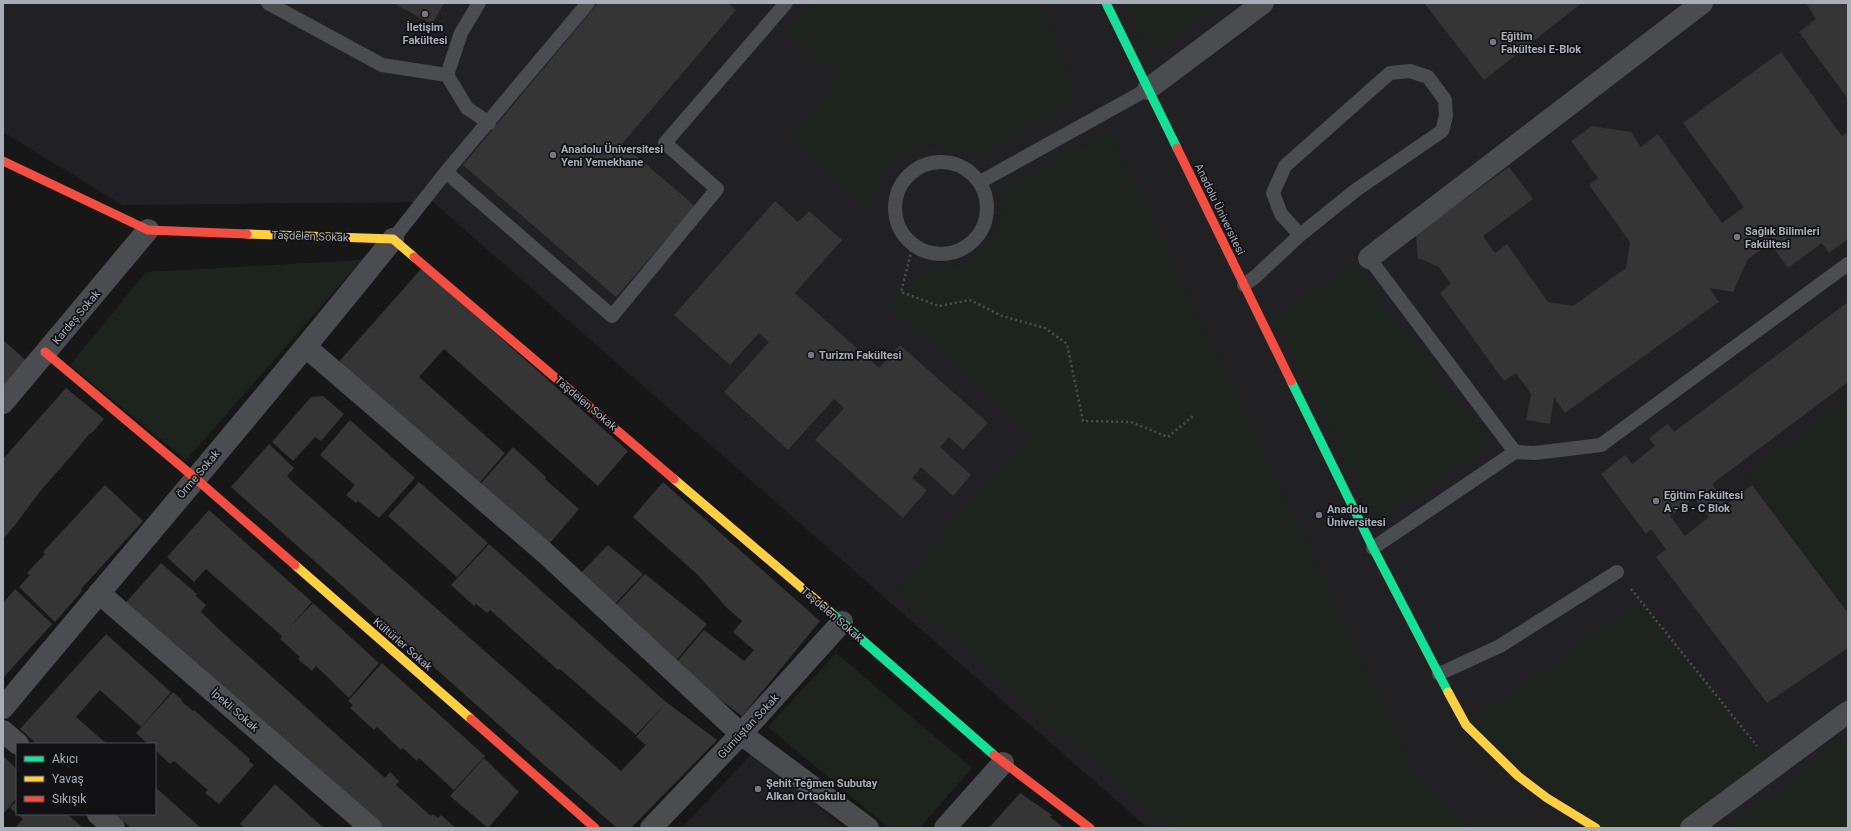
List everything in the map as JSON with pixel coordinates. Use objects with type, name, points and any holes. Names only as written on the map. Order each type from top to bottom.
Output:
[{"type":"street","name":"Anadolu Üniversitesi","points":[[1106,3],[1373,548],[1466,725],[1518,776],[1547,798],[1596,828]]},
{"type":"street","points":[[1148,89],[1263,3]]},
{"type":"street","points":[[1369,258],[1702,3]]},
{"type":"street","name":"Taşdelen Sokak","points":[[3,161],[148,230],[393,239],[842,622],[1003,763],[1090,828]]},
{"type":"street","name":"Kardeş Sokak","points":[[3,403],[148,230]]},
{"type":"street","name":"Örme Sokak","points":[[3,708],[306,347],[393,239]]},
{"type":"street","points":[[306,347],[544,552],[741,734],[868,828]]},
{"type":"street","name":"Kültürler Sokak","points":[[45,352],[195,478],[595,828]]},
{"type":"street","name":"İpekli Sokak","points":[[99,592],[371,828]]},
{"type":"street","name":"Gümüştan Sokak","points":[[651,828],[741,734],[842,622]]},
{"type":"street","points":[[1691,828],[1848,712]]},
{"type":"street","points":[[3,731],[17,743]]},
{"type":"street","points":[[945,828],[1003,763]]},
{"type":"street","points":[[99,815],[114,828]]},
{"type":"lane","points":[[268,3],[382,65],[446,75],[467,108],[489,123]]},
{"type":"lane","points":[[446,75],[461,33],[478,3]]},
{"type":"lane","points":[[393,239],[446,172],[489,123],[588,3]]},
{"type":"lane","points":[[446,172],[612,316],[717,189],[665,143],[786,3]]},
{"type":"lane","points":[[1244,285],[1255,277],[1300,235],[1356,190],[1442,130],[1446,116],[1445,100],[1428,77],[1410,71],[1390,74],[1285,166],[1273,193],[1281,214],[1300,235]]},
{"type":"lane","points":[[980,182],[1148,89]]},
{"type":"lane","points":[[939,161],[954,163],[969,171],[980,182],[986,197],[987,214],[982,229],[972,242],[959,250],[943,254],[927,252],[913,245],[902,233],[896,218],[895,202],[900,186],[910,174],[923,165],[939,161]]},
{"type":"lane","points":[[1369,258],[1515,452]]},
{"type":"lane","points":[[1373,548],[1515,452],[1535,453],[1601,445],[1848,264]]},
{"type":"lane","points":[[1440,674],[1500,646],[1617,572]]},
{"type":"path","points":[[913,245],[901,292],[939,306],[970,300],[1002,316],[1046,328],[1067,344],[1083,421],[1131,422],[1168,437],[1193,416]]},
{"type":"path","points":[[1617,572],[1774,767]]},
{"type":"shaded area","name":"Anadolu Üniversitesi","points":[[3,3],[1848,3],[1848,828],[1148,828],[433,202],[122,205],[3,132]]},
{"type":"shaded area","points":[[813,3],[1038,3],[1078,98],[976,157],[946,148],[920,143],[899,154],[880,178],[870,210],[791,139],[840,76],[787,32]]},
{"type":"shaded area","points":[[1127,3],[1224,3],[1152,54]]},
{"type":"shaded area","points":[[1110,130],[1417,775],[1472,828],[1174,828],[1153,814],[896,589],[1032,433],[886,304],[927,267],[962,264],[993,238],[1004,203],[1002,191]]},
{"type":"shaded area","points":[[362,260],[186,460],[70,365],[146,272]]},
{"type":"shaded area","points":[[1351,264],[1490,445],[1379,522],[1274,319]]},
{"type":"shaded area","points":[[1848,400],[1848,612],[1749,474]]},
{"type":"shaded area","points":[[1641,602],[1774,767],[1691,828],[1596,828],[1466,725]]},
{"type":"shaded area","points":[[836,653],[972,768],[920,828],[889,828],[768,727]]},
{"type":"shaded area","points":[[1848,738],[1848,828],[1729,828]]},
{"type":"shaded area","name":"Şehit Teğmen Subutay Alkan Ortaokulu","points":[[754,751],[844,828],[682,828]]},
{"type":"building","name":"İletişim Fakültesi","points":[[393,3],[444,3],[432,24]]},
{"type":"building","name":"Anadolu Üniversitesi Yeni Yemekhane","points":[[598,3],[728,3],[736,10],[622,144],[695,206],[616,297],[463,165]]},
{"type":"building","name":"Eğitim Fakültesi E-Blok","points":[[1424,3],[1582,3],[1484,80]]},
{"type":"building","points":[[1806,3],[1848,3],[1848,99],[1799,32],[1816,19]]},
{"type":"building","name":"Sağlık Bilimleri Fakültesi","points":[[1781,52],[1842,136],[1848,132],[1848,239],[1829,253],[1822,243],[1788,268],[1770,243],[1748,259],[1733,292],[1709,288],[1719,302],[1565,413],[1554,398],[1550,424],[1526,420],[1531,394],[1516,373],[1504,381],[1440,293],[1451,284],[1439,267],[1418,258],[1416,234],[1509,167],[1533,199],[1483,236],[1495,253],[1507,244],[1548,302],[1573,306],[1626,268],[1630,242],[1589,185],[1598,178],[1571,141],[1592,126],[1631,132],[1641,147],[1658,134],[1722,223],[1744,207],[1683,123]]},
{"type":"building","name":"Turizm Fakültesi","points":[[775,201],[798,222],[809,211],[842,240],[795,293],[879,368],[900,345],[988,423],[963,450],[949,437],[940,447],[971,475],[953,496],[921,467],[912,478],[927,490],[903,518],[815,440],[844,408],[834,399],[788,450],[724,392],[769,342],[759,333],[730,365],[674,315]]},
{"type":"building","points":[[422,268],[628,451],[598,486],[444,349],[419,377],[505,453],[475,488],[336,365]]},
{"type":"building","name":"Eğitim Fakültesi A - B - C Blok","points":[[1848,302],[1848,382],[1712,484],[1727,504],[1752,485],[1848,613],[1848,648],[1767,703],[1656,557],[1666,549],[1651,529],[1646,534],[1601,474],[1625,455],[1632,464],[1655,446],[1649,438],[1668,424],[1674,432]],"holes":[[[1694,498],[1709,517],[1685,536],[1670,516]]]},
{"type":"building","points":[[3,340],[31,365],[3,397]]},
{"type":"building","points":[[66,388],[104,419],[42,489],[3,539],[3,459]]},
{"type":"building","points":[[323,396],[344,414],[321,441],[315,437],[293,461],[272,442],[311,397]]},
{"type":"building","points":[[350,420],[415,478],[379,518],[358,501],[356,503],[346,495],[355,485],[320,455]]},
{"type":"building","points":[[269,444],[294,468],[287,476],[294,483],[621,771],[646,745],[636,737],[665,704],[636,735],[560,669],[558,670],[490,610],[487,613],[476,604],[474,606],[451,585],[489,544],[666,702],[717,740],[631,828],[617,828],[231,487]]},
{"type":"building","points":[[513,447],[546,477],[545,479],[579,509],[544,550],[476,489]]},
{"type":"building","points":[[419,482],[488,543],[457,577],[388,516]]},
{"type":"building","points":[[663,482],[820,621],[742,716],[674,665],[704,630],[744,661],[754,650],[733,632],[742,621],[726,607],[698,575],[633,517]]},
{"type":"building","points":[[105,485],[143,521],[81,589],[82,591],[55,622],[19,587],[30,575],[27,573],[45,554],[43,552]]},
{"type":"building","points":[[209,510],[312,602],[288,629],[313,603],[379,663],[349,698],[316,666],[312,671],[298,659],[300,657],[280,639],[282,636],[206,569],[194,582],[167,557]]},
{"type":"building","points":[[608,545],[643,574],[611,608],[576,578]]},
{"type":"building","points":[[161,563],[197,594],[195,595],[206,605],[201,612],[224,634],[385,778],[390,772],[399,781],[396,785],[431,816],[433,814],[438,818],[441,815],[456,828],[375,828],[122,607]]},
{"type":"building","points":[[645,574],[707,624],[673,664],[612,609]]},
{"type":"building","points":[[15,589],[52,624],[3,678],[3,603]]},
{"type":"building","points":[[106,634],[171,692],[141,727],[100,690],[76,717],[106,743],[36,743],[20,729]]},
{"type":"building","points":[[382,663],[485,756],[454,790],[419,758],[417,761],[403,748],[401,750],[377,727],[374,730],[350,708],[353,705],[348,701]]},
{"type":"building","points":[[173,692],[182,700],[181,701],[193,711],[194,710],[250,759],[249,761],[254,765],[219,804],[205,793],[208,790],[174,761],[170,764],[156,751],[156,743],[147,743],[136,733]]},
{"type":"building","points":[[3,756],[16,768],[16,799],[3,814]]},
{"type":"building","points":[[484,758],[519,792],[488,828],[450,796]]},
{"type":"building","points":[[275,784],[324,828],[245,828],[240,824]]},
{"type":"building","points":[[156,788],[201,828],[131,828],[115,815],[156,815]]},
{"type":"building","points":[[1020,793],[1052,815],[1050,817],[1064,828],[989,828]]},
{"type":"building","points":[[16,801],[16,813],[10,808]]},
{"type":"building","points":[[18,815],[68,815],[83,828],[15,828],[23,819]]},
{"type":"traffic: fast","points":[[1106,3],[1177,148]]},
{"type":"traffic: fast","points":[[1291,381],[1373,548],[1448,692]]},
{"type":"traffic: fast","points":[[829,611],[994,755]]},
{"type":"traffic: slow","points":[[247,234],[393,239],[414,257]]},
{"type":"traffic: slow","points":[[674,479],[829,611]]},
{"type":"traffic: slow","points":[[295,565],[471,719]]},
{"type":"traffic: slow","points":[[1448,692],[1466,725],[1518,776],[1547,798],[1596,828]]},
{"type":"traffic: jam","points":[[1177,148],[1291,381]]},
{"type":"traffic: jam","points":[[3,161],[148,230],[247,234]]},
{"type":"traffic: jam","points":[[414,257],[674,479]]},
{"type":"traffic: jam","points":[[45,352],[195,478],[295,565]]},
{"type":"traffic: jam","points":[[471,719],[595,828]]},
{"type":"traffic: jam","points":[[994,755],[1090,828]]},
{"type":"place","name":"İletişim Fakültesi","points":[[425,14]]},
{"type":"place","name":"Eğitim Fakültesi E-Blok","points":[[1493,42]]},
{"type":"place","name":"Anadolu Üniversitesi Yeni Yemekhane","points":[[553,155]]},
{"type":"place","name":"Sağlık Bilimleri Fakültesi","points":[[1737,237]]},
{"type":"place","name":"Turizm Fakültesi","points":[[811,355]]},
{"type":"place","name":"Eğitim Fakültesi A - B - C Blok","points":[[1656,501]]},
{"type":"place","name":"Anadolu Üniversitesi","points":[[1319,515]]},
{"type":"place","name":"Şehit Teğmen Subutay Alkan Ortaokulu","points":[[758,789]]}]
